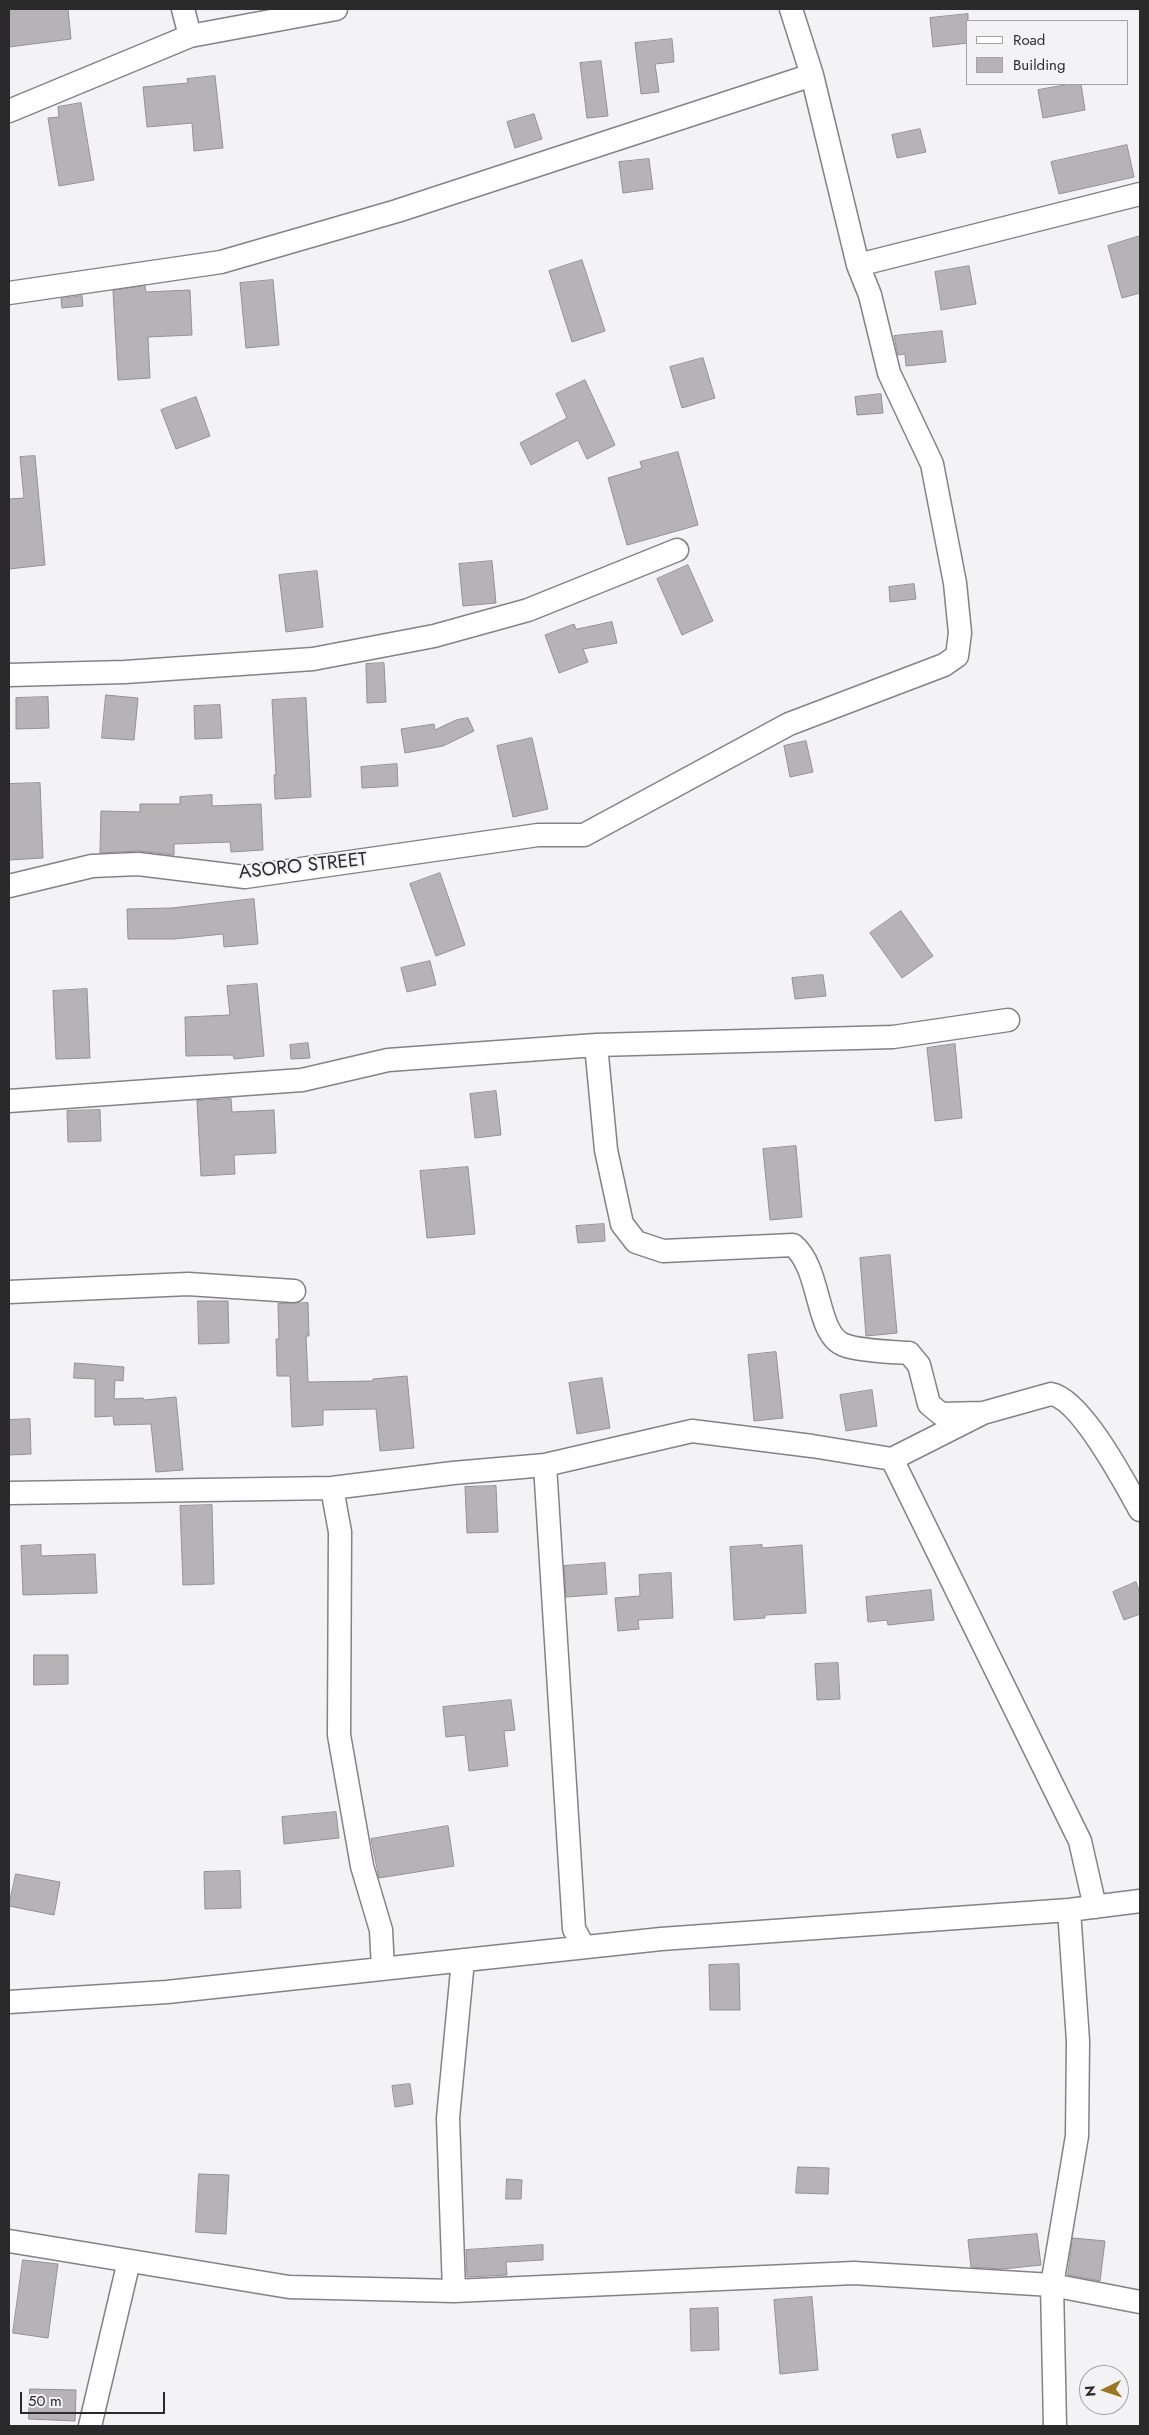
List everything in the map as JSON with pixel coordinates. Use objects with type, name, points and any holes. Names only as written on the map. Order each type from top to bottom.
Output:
[{"type":"street","points":[[183,9],[190,36]]},
{"type":"street","points":[[9,111],[190,36],[336,9]]},
{"type":"street","points":[[791,9],[812,75],[858,265],[1140,194]]},
{"type":"street","points":[[9,293],[221,262],[397,211],[812,75]]},
{"type":"street","name":"ASORO STREET","points":[[9,886],[92,866],[138,864],[245,877],[538,835],[584,835],[789,724],[944,665],[957,656],[960,633],[955,583],[932,464],[889,373],[870,295],[858,265]]},
{"type":"street","points":[[9,675],[125,672],[313,659],[434,636],[528,610],[677,550]]},
{"type":"street","points":[[9,1101],[302,1080],[388,1060],[596,1045],[893,1037],[1008,1020]]},
{"type":"street","points":[[596,1045],[606,1150],[622,1224],[636,1242],[662,1251],[792,1245],[802,1253],[810,1267],[828,1332],[843,1345],[909,1353],[919,1365],[929,1404],[942,1414],[983,1413]]},
{"type":"street","points":[[9,1292],[188,1284],[294,1291]]},
{"type":"street","points":[[9,1493],[332,1488],[452,1472],[545,1465],[692,1431],[812,1446],[892,1459],[983,1413],[1051,1394],[1060,1395],[1078,1413],[1106,1452],[1140,1510]]},
{"type":"street","points":[[892,1459],[1080,1841],[1095,1907]]},
{"type":"street","points":[[545,1465],[574,1929],[584,1947]]},
{"type":"street","points":[[332,1488],[340,1532],[339,1735],[362,1866],[381,1930],[384,1969]]},
{"type":"street","points":[[9,2002],[167,1992],[661,1939],[1069,1910],[1140,1901]]},
{"type":"street","points":[[1055,2426],[1052,2285],[1077,2136],[1078,2041],[1069,1910]]},
{"type":"street","points":[[454,2290],[448,2118],[463,1960]]},
{"type":"street","points":[[9,2241],[289,2287],[454,2290],[854,2273],[1052,2285],[1140,2302]]},
{"type":"street","points":[[90,2426],[129,2261]]},
{"type":"building","points":[[9,9],[68,9],[71,39],[9,47]]},
{"type":"building","points":[[968,14],[968,20],[966,20],[966,43],[933,47],[930,18]]},
{"type":"building","points":[[672,39],[674,62],[655,64],[659,92],[641,94],[635,43]]},
{"type":"building","points":[[601,61],[608,116],[587,118],[580,63]]},
{"type":"building","points":[[215,76],[223,148],[194,151],[192,123],[147,127],[143,87],[188,83],[187,79]]},
{"type":"building","points":[[1066,85],[1081,85],[1085,110],[1043,118],[1038,90]]},
{"type":"building","points":[[81,103],[94,180],[59,186],[48,118],[59,117],[58,107]]},
{"type":"building","points":[[534,114],[542,139],[515,148],[507,122]]},
{"type":"building","points":[[920,129],[926,152],[897,158],[892,135]]},
{"type":"building","points":[[1127,145],[1134,177],[1059,194],[1051,162]]},
{"type":"building","points":[[649,159],[653,189],[623,193],[619,162]]},
{"type":"building","points":[[1140,236],[1140,293],[1122,298],[1108,246]]},
{"type":"building","points":[[582,260],[605,331],[572,342],[549,271]]},
{"type":"building","points":[[969,266],[976,304],[941,310],[935,272]]},
{"type":"building","points":[[273,280],[279,345],[246,348],[240,283]]},
{"type":"building","points":[[145,286],[146,292],[190,290],[192,335],[148,337],[150,378],[118,380],[113,291]]},
{"type":"building","points":[[82,296],[83,306],[62,308],[61,299]]},
{"type":"building","points":[[942,331],[946,362],[906,366],[905,354],[898,355],[894,336]]},
{"type":"building","points":[[703,358],[715,398],[682,408],[670,367]]},
{"type":"building","points":[[585,380],[615,445],[587,459],[578,440],[531,465],[520,443],[567,418],[556,394]]},
{"type":"building","points":[[881,394],[883,413],[857,415],[855,397]]},
{"type":"building","points":[[196,397],[210,436],[176,449],[161,410]]},
{"type":"building","points":[[678,452],[698,525],[627,545],[608,478],[642,468],[640,462]]},
{"type":"building","points":[[35,456],[45,565],[9,569],[9,499],[24,498],[20,457]]},
{"type":"building","points":[[492,561],[496,603],[463,606],[459,564]]},
{"type":"building","points":[[688,565],[713,621],[682,635],[657,579]]},
{"type":"building","points":[[317,571],[323,627],[286,632],[279,575]]},
{"type":"building","points":[[914,584],[916,599],[890,602],[889,587]]},
{"type":"building","points":[[612,622],[617,643],[583,649],[588,662],[559,673],[545,635],[574,624],[576,629]]},
{"type":"building","points":[[384,663],[386,702],[367,703],[366,664]]},
{"type":"building","points":[[106,695],[138,698],[134,740],[102,738]]},
{"type":"building","points":[[48,697],[49,728],[16,729],[16,698]]},
{"type":"building","points":[[306,698],[311,797],[275,799],[274,775],[276,775],[272,700]]},
{"type":"building","points":[[220,705],[222,738],[195,739],[194,706]]},
{"type":"building","points":[[468,718],[474,731],[443,746],[405,753],[401,729],[434,724],[435,730],[456,720]]},
{"type":"building","points":[[532,738],[548,809],[513,817],[497,746]]},
{"type":"building","points":[[806,741],[813,772],[790,777],[784,746]]},
{"type":"building","points":[[397,764],[398,786],[362,788],[361,767]]},
{"type":"building","points":[[40,783],[43,858],[9,860],[9,784]]},
{"type":"building","points":[[212,795],[212,806],[261,804],[263,850],[231,852],[230,842],[174,844],[174,855],[138,851],[100,853],[101,811],[140,812],[140,804],[180,804],[180,797]]},
{"type":"building","points":[[440,873],[465,945],[436,956],[410,884]]},
{"type":"building","points":[[254,899],[258,944],[224,947],[223,934],[174,939],[128,939],[127,909],[171,908]]},
{"type":"building","points":[[901,911],[933,956],[902,978],[870,933]]},
{"type":"building","points":[[430,961],[436,985],[407,992],[401,968]]},
{"type":"building","points":[[823,975],[826,996],[795,999],[792,978]]},
{"type":"building","points":[[257,984],[264,1056],[234,1059],[233,1055],[186,1056],[185,1017],[230,1015],[227,986]]},
{"type":"building","points":[[87,989],[90,1058],[56,1059],[53,991]]},
{"type":"building","points":[[308,1043],[310,1058],[291,1059],[290,1045]]},
{"type":"building","points":[[955,1044],[962,1118],[935,1121],[927,1048]]},
{"type":"building","points":[[496,1091],[501,1135],[475,1138],[470,1094]]},
{"type":"building","points":[[231,1099],[232,1112],[274,1110],[276,1153],[234,1155],[235,1174],[201,1176],[197,1101]]},
{"type":"building","points":[[100,1110],[101,1141],[68,1142],[67,1111]]},
{"type":"building","points":[[796,1146],[802,1217],[770,1220],[763,1149]]},
{"type":"building","points":[[468,1167],[475,1234],[427,1238],[420,1171]]},
{"type":"building","points":[[604,1224],[605,1241],[578,1243],[576,1226]]},
{"type":"building","points":[[890,1255],[897,1333],[866,1336],[860,1258]]},
{"type":"building","points":[[198,1301],[228,1301],[229,1343],[199,1344]]},
{"type":"building","points":[[308,1303],[309,1336],[306,1336],[308,1382],[373,1381],[373,1379],[407,1376],[414,1448],[380,1451],[376,1409],[323,1410],[323,1425],[292,1427],[290,1376],[277,1376],[276,1339],[279,1339],[278,1304]]},
{"type":"building","points":[[776,1352],[783,1418],[754,1421],[748,1355]]},
{"type":"building","points":[[75,1363],[124,1367],[123,1381],[115,1380],[114,1399],[143,1398],[144,1400],[176,1397],[183,1470],[156,1472],[151,1424],[114,1425],[113,1416],[95,1417],[95,1379],[74,1378]]},
{"type":"building","points":[[602,1378],[610,1428],[577,1434],[569,1383]]},
{"type":"building","points":[[872,1390],[877,1426],[846,1431],[840,1395]]},
{"type":"building","points":[[30,1419],[31,1454],[9,1455],[9,1420]]},
{"type":"building","points":[[496,1486],[498,1532],[467,1533],[465,1487]]},
{"type":"building","points":[[212,1505],[214,1584],[183,1585],[180,1506]]},
{"type":"building","points":[[41,1545],[41,1556],[95,1554],[97,1593],[23,1595],[21,1546]]},
{"type":"building","points":[[762,1545],[762,1548],[802,1545],[806,1613],[765,1615],[765,1618],[734,1620],[730,1547]]},
{"type":"building","points":[[605,1563],[607,1594],[566,1597],[564,1566]]},
{"type":"building","points":[[671,1573],[673,1618],[638,1620],[639,1629],[618,1631],[615,1598],[640,1596],[639,1575]]},
{"type":"building","points":[[1136,1582],[1140,1594],[1140,1614],[1124,1620],[1113,1592]]},
{"type":"building","points":[[931,1590],[934,1620],[888,1625],[887,1620],[868,1622],[866,1597]]},
{"type":"building","points":[[34,1655],[68,1655],[68,1684],[34,1685]]},
{"type":"building","points":[[838,1663],[840,1699],[817,1700],[815,1664]]},
{"type":"building","points":[[511,1700],[515,1730],[504,1731],[508,1766],[469,1771],[465,1735],[446,1737],[443,1707]]},
{"type":"building","points":[[336,1812],[339,1838],[284,1844],[282,1817]]},
{"type":"building","points":[[448,1826],[454,1866],[379,1878],[371,1839]]},
{"type":"building","points":[[240,1871],[241,1908],[205,1909],[204,1872]]},
{"type":"building","points":[[16,1874],[60,1882],[54,1915],[9,1906]]},
{"type":"building","points":[[739,1964],[740,2010],[710,2010],[709,1965]]},
{"type":"building","points":[[410,2084],[413,2104],[395,2107],[392,2086]]},
{"type":"building","points":[[798,2167],[829,2168],[828,2194],[796,2193]]},
{"type":"building","points":[[199,2174],[229,2175],[226,2234],[196,2232]]},
{"type":"building","points":[[507,2179],[522,2180],[521,2199],[506,2199]]},
{"type":"building","points":[[1037,2234],[1041,2265],[1003,2269],[971,2267],[968,2240]]},
{"type":"building","points":[[1073,2238],[1105,2241],[1100,2281],[1068,2275]]},
{"type":"building","points":[[543,2245],[543,2260],[506,2262],[507,2275],[467,2277],[466,2250]]},
{"type":"building","points":[[23,2260],[58,2264],[48,2338],[13,2333]]},
{"type":"building","points":[[812,2297],[818,2370],[780,2374],[774,2300]]},
{"type":"building","points":[[718,2308],[719,2350],[691,2351],[690,2309]]},
{"type":"building","points":[[30,2389],[76,2390],[75,2421],[29,2419]]}]
